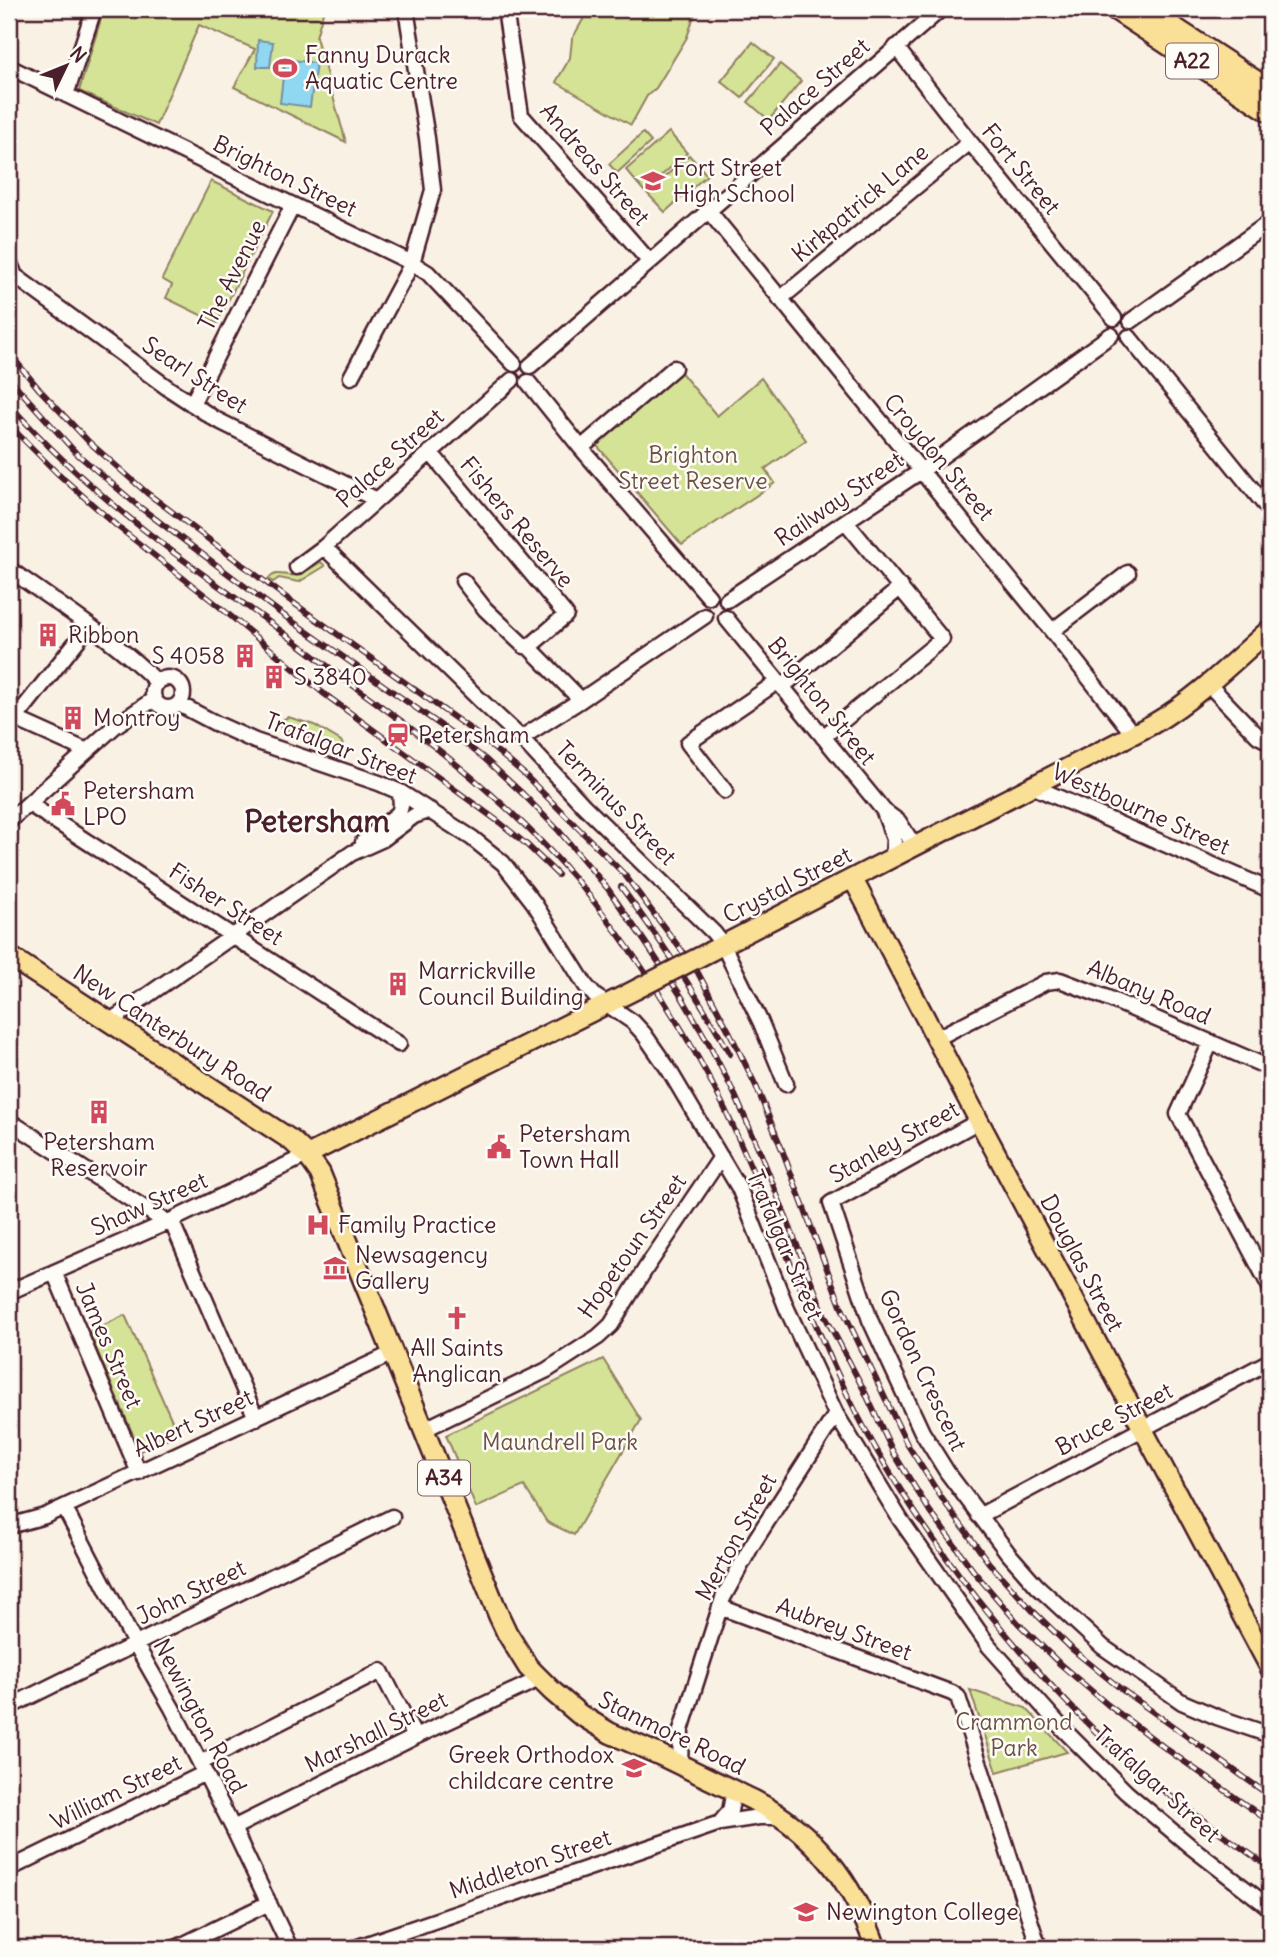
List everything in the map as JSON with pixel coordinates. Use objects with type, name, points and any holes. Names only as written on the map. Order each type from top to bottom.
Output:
[{"type":"highway","name":"A22","points":[[1114,9],[1270,112]]},
{"type":"highway","name":"A22","points":[[1152,10],[1270,90]]},
{"type":"highway","name":"New Canterbury Road","points":[[9,956],[291,1140],[307,1155]]},
{"type":"highway","name":"Stanmore Road","points":[[307,1155],[320,1173],[507,1633],[517,1651],[539,1679],[565,1704],[593,1724],[734,1791],[782,1817],[824,1853],[858,1904],[876,1948]]},
{"type":"main road","name":"Crystal Street","points":[[307,1155],[608,1004],[1133,734],[1174,711],[1270,629]]},
{"type":"main road","name":"Douglas Street","points":[[853,879],[935,1039],[1270,1668]]},
{"type":"street","points":[[66,95],[94,9]]},
{"type":"street","points":[[351,377],[412,263],[433,190],[406,9]]},
{"type":"street","name":"Andreas Street","points":[[505,9],[521,115],[649,261]]},
{"type":"street","name":"Palace Street","points":[[530,366],[941,9]]},
{"type":"street","name":"Fort Street","points":[[895,47],[1114,318]]},
{"type":"street","name":"Brighton Street","points":[[9,67],[412,263],[428,273],[514,364]]},
{"type":"street","name":"Kirkpatrick Lane","points":[[780,299],[970,142]]},
{"type":"street","name":"The Avenue","points":[[192,404],[293,205]]},
{"type":"street","name":"Croydon Street","points":[[708,209],[1133,734]]},
{"type":"street","points":[[1131,321],[1270,222]]},
{"type":"street","name":"Searl Street","points":[[9,261],[15,276],[215,419],[377,500]]},
{"type":"street","points":[[1125,316],[1131,321],[1133,331],[1129,337],[1122,340],[1111,335],[1109,328],[1114,318],[1125,316]]},
{"type":"street","name":"Railway Street","points":[[727,600],[920,471],[1111,335]]},
{"type":"street","points":[[1129,337],[1270,511]]},
{"type":"street","points":[[524,362],[530,366],[532,372],[528,382],[519,384],[512,380],[510,370],[514,364],[524,362]]},
{"type":"street","points":[[582,448],[674,368]]},
{"type":"street","name":"Palace Street","points":[[297,566],[324,547],[512,380]]},
{"type":"street","points":[[528,382],[709,597]]},
{"type":"street","name":"Fishers Reserve","points":[[430,452],[566,615],[529,647]]},
{"type":"street","points":[[823,737],[942,639],[846,522]]},
{"type":"street","name":"Terminus Street","points":[[324,547],[521,738],[592,814],[700,918],[761,1023],[786,1084]]},
{"type":"street","points":[[9,569],[89,626],[157,682]]},
{"type":"street","points":[[1052,631],[1128,573]]},
{"type":"street","points":[[463,581],[485,609],[524,646],[529,647],[581,700]]},
{"type":"street","points":[[725,791],[688,743],[779,684],[901,587]]},
{"type":"street","points":[[721,595],[727,600],[730,611],[726,618],[715,621],[705,616],[703,608],[709,597],[721,595]]},
{"type":"street","points":[[521,738],[705,616]]},
{"type":"street","name":"Brighton Street","points":[[726,618],[884,811],[899,822],[915,847]]},
{"type":"street","points":[[87,751],[10,717],[89,626]]},
{"type":"street","points":[[166,678],[179,682],[183,696],[179,704],[172,708],[163,708],[154,699],[153,690],[157,682],[166,678]]},
{"type":"street","points":[[1208,684],[1258,736],[1270,742]]},
{"type":"street","points":[[9,821],[115,726],[154,699]]},
{"type":"street","name":"Trafalgar Street","points":[[179,704],[255,741],[400,792],[486,847],[503,863],[544,917],[586,986],[595,996],[628,1017],[644,1034],[669,1070],[739,1188],[787,1309],[836,1414],[900,1519],[989,1646],[1095,1763],[1126,1792],[1210,1863],[1270,1908]]},
{"type":"street","name":"Westbourne Street","points":[[1032,786],[1270,890]]},
{"type":"street","points":[[109,1022],[352,853],[399,813],[400,792]]},
{"type":"street","name":"Fisher Street","points":[[29,804],[399,1044]]},
{"type":"street","points":[[352,853],[383,839],[414,816],[430,810]]},
{"type":"street","name":"Brighton Street","points":[[884,811],[893,832],[893,858]]},
{"type":"street","name":"Albany Road","points":[[935,1039],[1046,982],[1060,980],[1270,1068]]},
{"type":"street","points":[[1210,1042],[1178,1114],[1270,1287]]},
{"type":"street","points":[[9,1121],[174,1227],[256,1418]]},
{"type":"street","name":"Stanley Street","points":[[831,1203],[979,1121]]},
{"type":"street","name":"Shaw Street","points":[[9,1292],[168,1222],[307,1155]]},
{"type":"street","name":"Hopetoun Street","points":[[425,1429],[547,1370],[598,1337],[611,1325],[721,1157]]},
{"type":"street","name":"Gordon Crescent","points":[[831,1203],[870,1320],[922,1432],[979,1516],[1037,1587],[1103,1647],[1182,1702],[1270,1735]]},
{"type":"street","name":"James Street","points":[[54,1272],[139,1473]]},
{"type":"street","name":"Albert Street","points":[[12,1525],[45,1516],[393,1353]]},
{"type":"street","name":"Bruce Street","points":[[979,1516],[1270,1361]]},
{"type":"street","name":"Merton Street","points":[[680,1765],[681,1730],[728,1588],[752,1545],[836,1414]]},
{"type":"street","name":"Newington Road","points":[[64,1507],[203,1768],[290,1948]]},
{"type":"street","points":[[9,1509],[12,1525]]},
{"type":"street","name":"John Street","points":[[9,1707],[392,1517]]},
{"type":"street","name":"Aubrey Street","points":[[720,1607],[958,1697],[1039,1948]]},
{"type":"street","name":"William Street","points":[[9,1869],[381,1671],[415,1737]]},
{"type":"street","name":"Marshall Street","points":[[233,1828],[415,1737],[539,1679]]},
{"type":"street","name":"Merton Street","points":[[660,1755],[681,1730]]},
{"type":"street","points":[[720,1823],[730,1811],[734,1791]]},
{"type":"street","name":"Middleton Street","points":[[355,1948],[720,1823],[759,1817],[782,1817]]},
{"type":"street","points":[[176,1948],[269,1903]]},
{"type":"green space","points":[[104,9],[324,9],[316,37],[346,142],[234,87],[255,49],[199,25],[156,125],[79,91]]},
{"type":"green space","points":[[589,9],[697,9],[686,39],[656,88],[647,96],[631,125],[556,82],[570,58],[572,39]]},
{"type":"green space","points":[[753,42],[774,59],[742,98],[721,81]]},
{"type":"green space","points":[[780,64],[801,81],[769,120],[748,102]]},
{"type":"green space","points":[[669,132],[687,153],[644,191],[626,170]]},
{"type":"green space","points":[[643,133],[651,142],[617,173],[609,164]]},
{"type":"green space","points":[[689,155],[707,175],[665,212],[647,193]]},
{"type":"green space","points":[[211,181],[273,211],[217,323],[166,298],[172,285],[162,279]]},
{"type":"green space","name":"Brighton Street Reserve","points":[[679,370],[717,416],[761,378],[806,440],[765,469],[775,483],[682,545],[594,442]]},
{"type":"green space","points":[[321,562],[325,566],[299,582],[279,578],[273,582],[268,579],[278,574],[305,572]]},
{"type":"green space","points":[[288,717],[314,725],[341,741],[342,750],[281,728],[279,725],[282,720]]},
{"type":"green space","points":[[125,1315],[178,1434],[140,1451],[89,1332]]},
{"type":"green space","name":"Maundrell Park","points":[[603,1359],[641,1420],[574,1535],[547,1522],[524,1486],[476,1508],[446,1435]]},
{"type":"green space","name":"Crammond Park","points":[[970,1690],[1026,1708],[1067,1752],[997,1772]]},
{"type":"water","points":[[258,40],[273,42],[270,67],[257,67]]},
{"type":"water","points":[[285,59],[316,63],[310,107],[280,103]]},
{"type":"railway","points":[[9,353],[89,442],[147,493],[288,599],[473,731],[523,773],[624,874],[697,971],[730,1033],[781,1147],[841,1306],[907,1444],[943,1500],[989,1563],[1073,1650],[1121,1689],[1270,1796]]},
{"type":"railway","points":[[9,378],[76,453],[137,505],[279,612],[453,734],[485,759],[559,831],[608,889],[683,999],[710,1046],[761,1154],[825,1316],[893,1452],[929,1510],[975,1573],[1018,1623],[1060,1664],[1165,1748],[1270,1822]]},
{"type":"railway","points":[[9,404],[66,463],[127,516],[465,771],[520,821],[571,874],[647,975],[708,1077],[739,1139],[847,1394],[891,1475],[943,1552],[1016,1646],[1093,1729],[1151,1781],[1270,1868]]},
{"type":"railway","points":[[9,425],[57,473],[118,527],[323,693],[499,822],[558,875]]},
{"type":"railway","points":[[621,887],[678,969],[730,1054]]},
{"type":"place","name":"Fanny Durack Aquatic Centre","points":[[285,68]]},
{"type":"place","name":"Fort Street High School","points":[[653,181]]},
{"type":"place","name":"Ribbon","points":[[48,635]]},
{"type":"place","name":"S 4058","points":[[245,656]]},
{"type":"place","name":"S 3840","points":[[274,677]]},
{"type":"place","name":"Montroy","points":[[73,718]]},
{"type":"place","name":"Petersham","points":[[398,735]]},
{"type":"place","name":"Petersham LPO","points":[[63,804]]},
{"type":"place","name":"Marrickville Council Building","points":[[398,984]]},
{"type":"place","name":"Petersham Reservoir","points":[[99,1112]]},
{"type":"place","name":"Petersham Town Hall","points":[[499,1147]]},
{"type":"place","name":"Family Practice","points":[[318,1225]]},
{"type":"place","name":"Newsagency Gallery","points":[[335,1268]]},
{"type":"place","name":"All Saints Anglican","points":[[457,1318]]},
{"type":"place","name":"Greek Orthodox childcare centre","points":[[634,1768]]},
{"type":"place","name":"Newington College","points":[[806,1912]]},
{"type":"district","name":"Petersham","points":[[317,822]]}]
